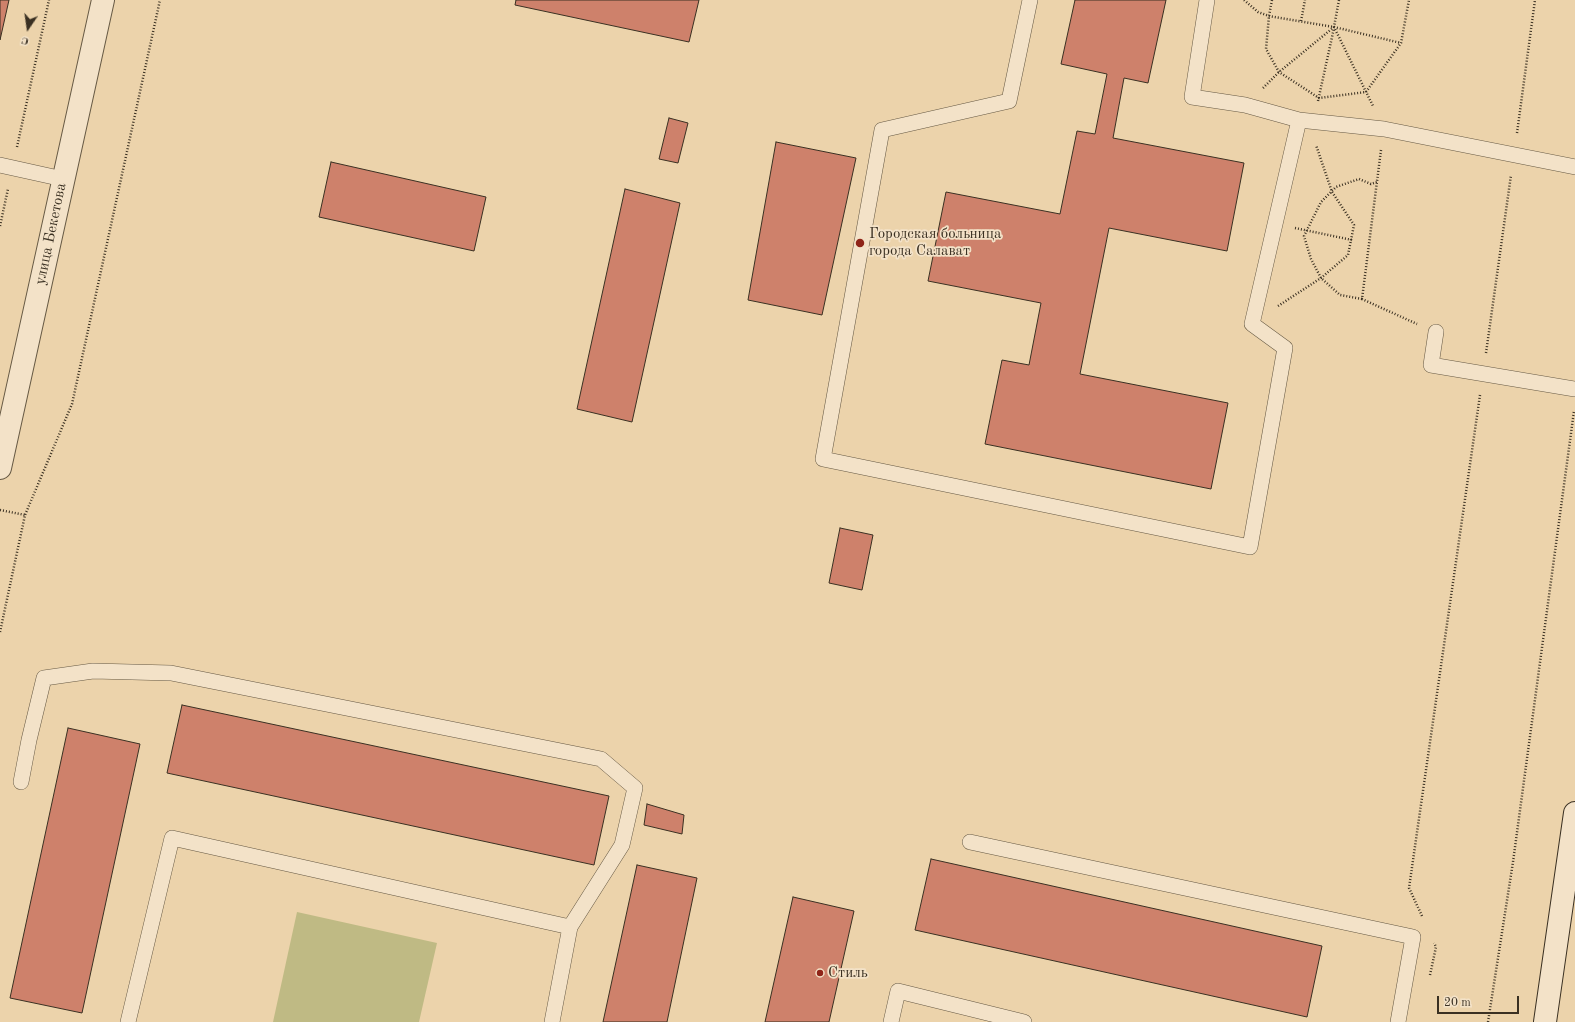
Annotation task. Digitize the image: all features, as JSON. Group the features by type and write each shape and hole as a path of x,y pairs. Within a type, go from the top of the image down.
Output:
{"street":[{"name":"улица Бекетова","path":"0,468 102,0"},
{"path":"1545,1022 1575,813"}],"lane":[{"path":"1030,0 1009,101 882,130 823,459 1250,547 1285,348 1252,324 1276,224 1304,121"},
{"path":"1207,0 1192,97 1245,105 1304,121 1384,129 1575,167"},
{"path":"6,166 63,179"},
{"path":"1436,332 1431,366 1575,389"},
{"path":"21,782 29,740 44,678 93,672 171,673 601,759 635,788 622,845 570,927 552,1022"},
{"path":"128,1022 172,838 570,927"},
{"path":"970,842 1413,937 1398,1022"},
{"path":"891,1022 898,992 1024,1022"}],"path":[{"path":"0,226 6,166 49,0"},
{"path":"0,632 25,515 72,404 160,0"},
{"path":"1244,0 1258,12 1269,16 1334,27 1401,43"},
{"path":"1272,0 1266,49 1279,72 1319,98 1366,92 1401,43 1409,0"},
{"path":"1301,21 1305,0"},
{"path":"1319,98 1339,0"},
{"path":"1424,921 1409,888 1535,0"},
{"path":"1245,105 1279,72 1334,27"},
{"path":"1334,27 1366,92"},
{"path":"1252,324 1321,278 1348,255 1352,240 1354,225 1332,192 1304,121"},
{"path":"1362,299 1384,129"},
{"path":"1377,182 1371,184 1359,179 1336,187 1321,202 1304,236 1311,259 1321,278 1340,295 1362,299 1436,332"},
{"path":"1276,224 1352,240"},
{"path":"1488,1022 1513,862 1574,409"},
{"path":"0,510 25,515"},
{"path":"1430,977 1436,947 1433,940"}],"shaded area":[{"path":"297,912 437,943 419,1022 273,1022"}],"building":[{"path":"0,0 9,0 0,40"},
{"path":"516,0 699,0 689,42 515,5"},
{"path":"1075,0 1166,0 1148,83 1124,78 1113,138 1244,163 1227,251 1109,228 1080,374 1228,403 1211,489 985,444 1002,360 1029,365 1041,303 928,281 946,192 1060,214 1077,131 1095,134 1107,74 1061,64"},
{"path":"669,118 688,123 678,163 659,159"},
{"path":"776,142 856,158 822,315 748,300"},
{"path":"331,162 486,197 474,251 319,217"},
{"path":"625,189 680,203 632,422 577,409"},
{"path":"840,528 873,535 862,590 829,583"},
{"path":"182,705 609,796 594,865 167,773"},
{"path":"68,728 140,744 82,1013 10,998"},
{"path":"647,804 684,815 682,834 644,825"},
{"path":"931,859 1322,946 1307,1017 915,930"},
{"path":"637,865 697,878 667,1022 603,1022"},
{"path":"793,897 854,911 829,1022 765,1022"}],"place":[{"name":"Городская больница города Салават","path":"860,243"},
{"name":"Стиль","path":"820,973"}]}
